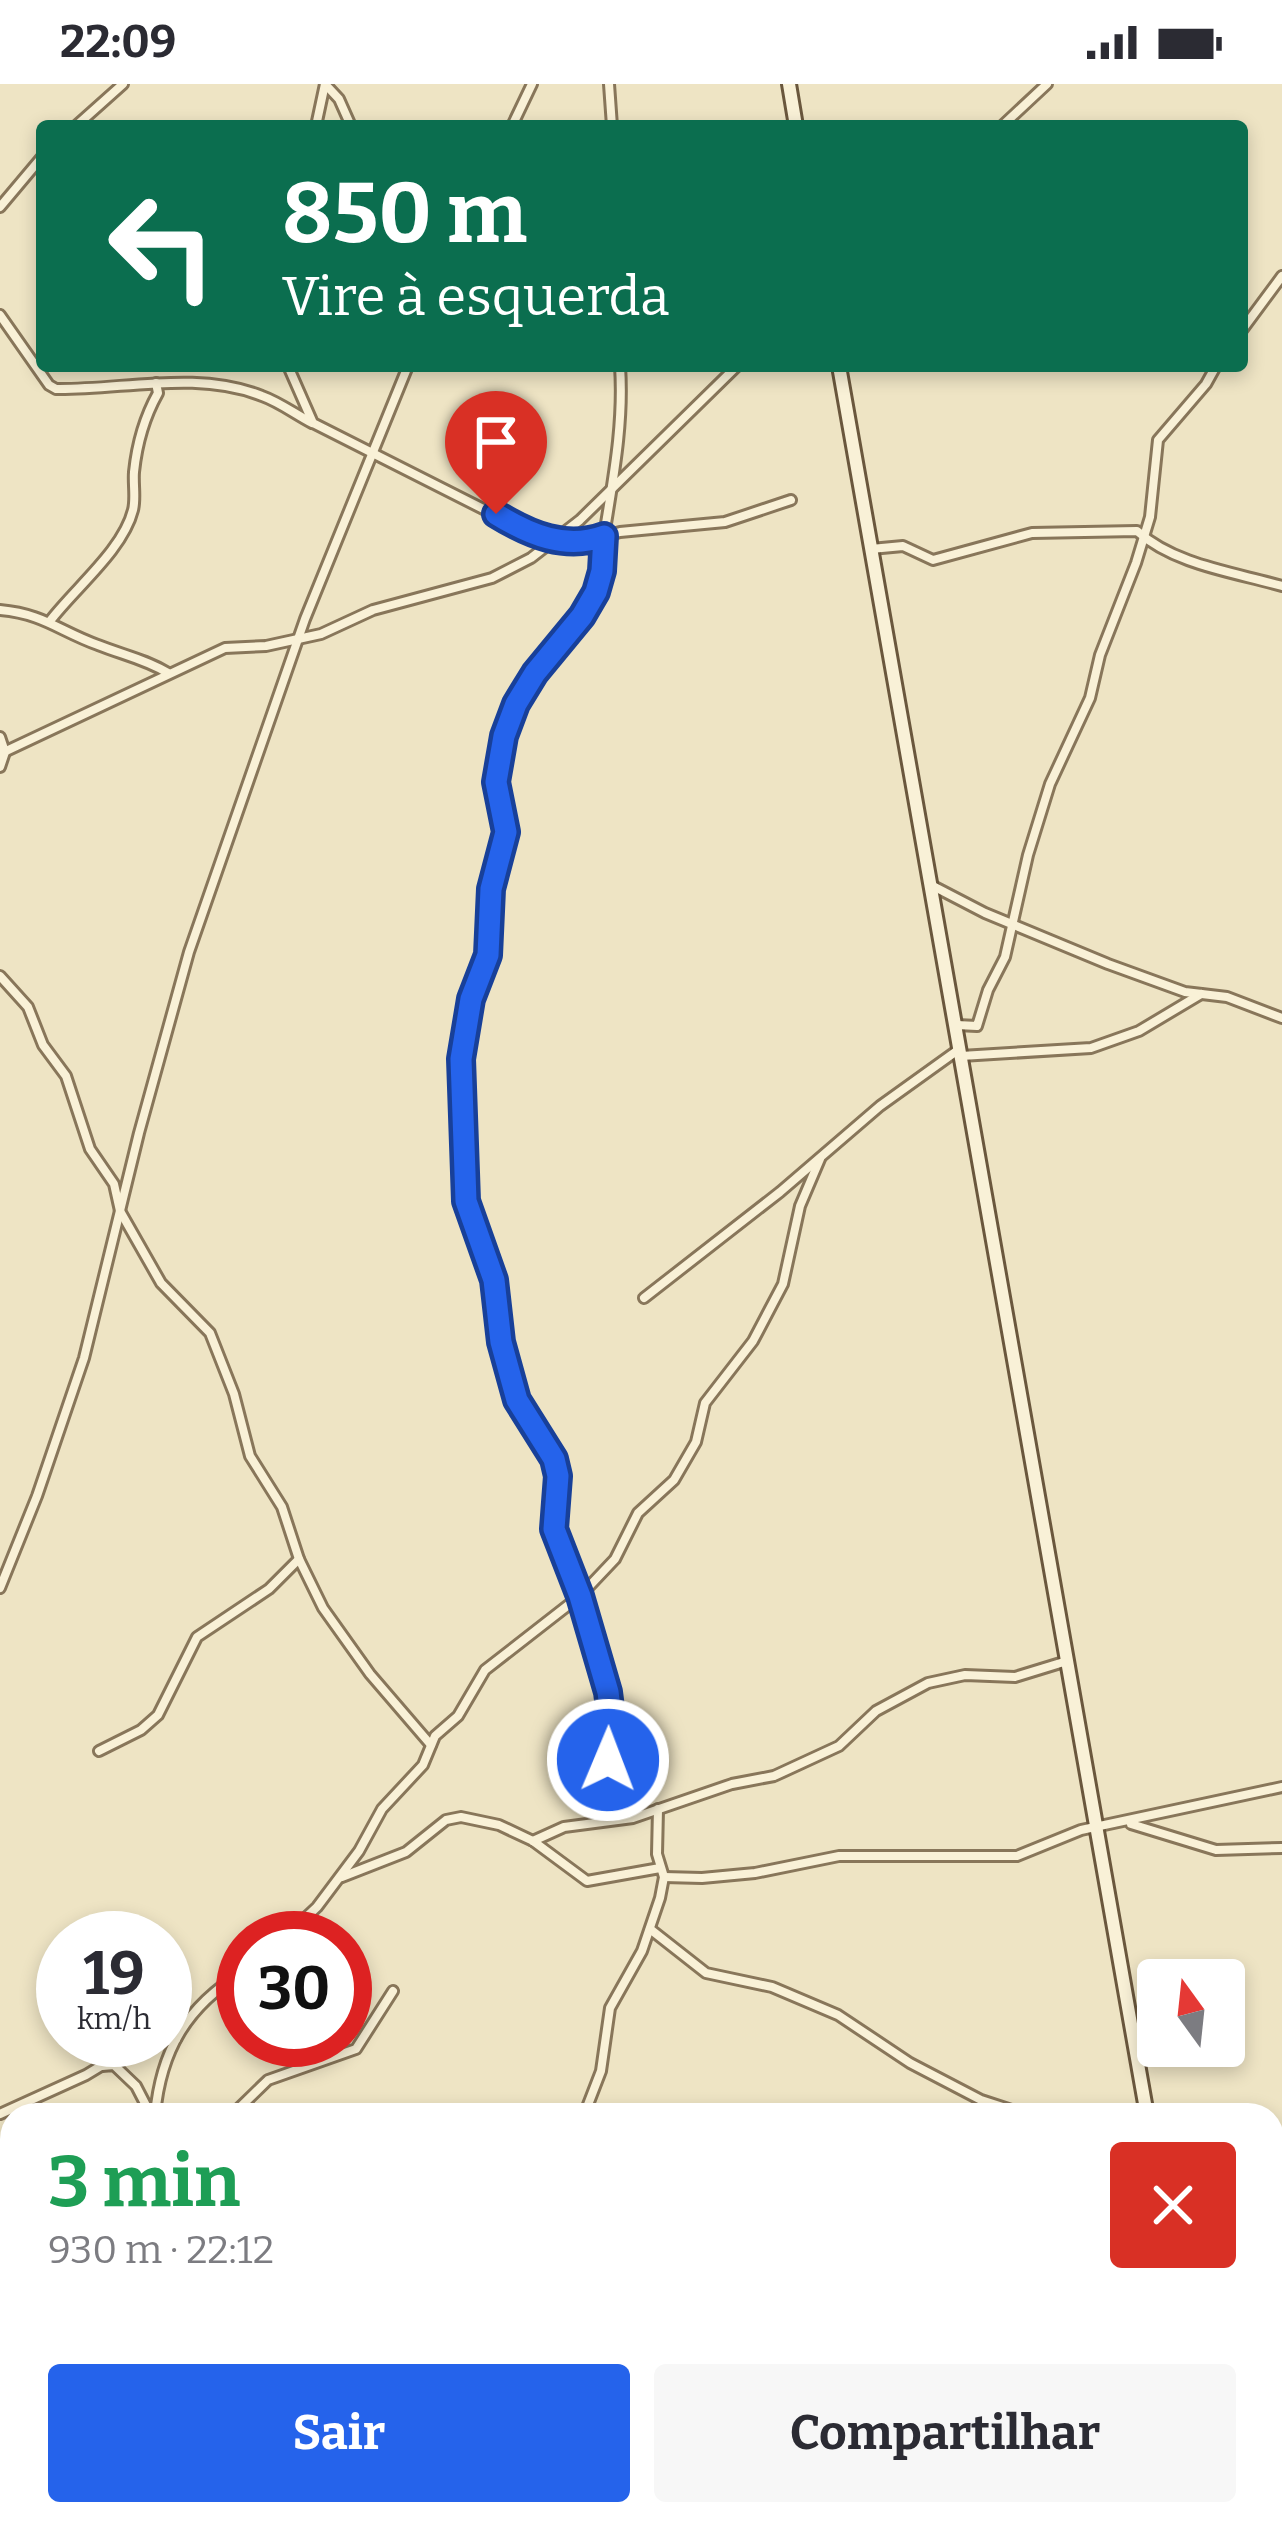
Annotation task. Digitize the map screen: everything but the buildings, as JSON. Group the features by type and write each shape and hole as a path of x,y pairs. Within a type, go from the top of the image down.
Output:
{"street":[{"path":"83,120 123,84"},
{"path":"317,120 325,84 340,99 349,120"},
{"path":"515,120 532,84"},
{"path":"609,84 612,120"},
{"path":"789,84 795,120"},
{"path":"1008,120 1047,84"},
{"path":"0,207 36,164"},
{"path":"1248,322 1282,276"},
{"path":"0,315 36,366"},
{"path":"40,372 56,389 156,383 206,385 263,396 556,542 577,544 604,536 725,522 791,500"},
{"path":"291,372 313,423"},
{"path":"0,1588 68,1407 174,1000 297,640 406,372"},
{"path":"611,1820 607,1805 611,1716 580,1596 554,1529 558,1476 554,1459 517,1400 501,1342 494,1280 466,1201 461,1048 471,999 488,955 491,889 506,832 497,762 516,704 596,592 623,406 620,372"},
{"path":"3,753 224,648 297,640 373,610 492,578 556,542 730,372"},
{"path":"840,372 1148,2103"},
{"path":"955,1025 977,1026 1005,957 1050,784 1090,698 1100,655 1144,537 1158,440 1213,372"},
{"path":"50,621 125,528 134,506 144,417 158,393 156,383"},
{"path":"871,549 903,546 933,560 1032,533 1137,531 1156,548 1228,575 1243,574 1282,586"},
{"path":"0,610 50,621 97,645 141,657 170,674"},
{"path":"0,767 0,736 31,739"},
{"path":"930,885 1108,964 1202,994 1227,997 1282,1018"},
{"path":"0,976 28,1006 43,1045 66,1076 90,1149 114,1184 120,1210 161,1283 182,1309 203,1324 220,1353 250,1456 282,1507 299,1559 323,1608 370,1674 431,1745"},
{"path":"644,1298 880,1106 960,1052 1091,1048 1138,1031 1202,994"},
{"path":"313,1911 359,1851 382,1809 423,1765 435,1736 458,1716 496,1659 580,1596 615,1559 638,1513 674,1480 696,1442 705,1403 758,1333 782,1284 800,1206 820,1159"},
{"path":"99,1751 141,1730 158,1715 197,1637 269,1589 299,1559"},
{"path":"533,1841 564,1826 633,1818 732,1784 774,1776 824,1754 852,1736 876,1711 928,1683 965,1675 1015,1677 1067,1661"},
{"path":"336,1882 406,1852 453,1817 499,1826 533,1841 587,1881 662,1873 737,1875 839,1856 1017,1856 1081,1830 1282,1787"},
{"path":"1081,1830 1093,1808"},
{"path":"589,2103 601,2071 610,2008 650,1929 662,1873 658,1809"},
{"path":"1126,1824 1216,1850 1282,1848"},
{"path":"650,1929 706,1973 772,1988 838,2015 910,2063 990,2103"},
{"path":"192,2015 216,1990"},
{"path":"244,2103 268,2080 356,2049 393,1991"},
{"path":"23,2103 95,2068 114,2065 145,2103"},
{"path":"155,2103 163,2067"}],"route":[{"path":"496,514 556,542 577,544 604,536 596,592 535,673 504,736 496,782 506,832 488,909 488,955 471,999 461,1059 466,1201 494,1280 501,1342 517,1400 554,1459 558,1476 554,1529 580,1596 608,1692 608,1760"}]}
